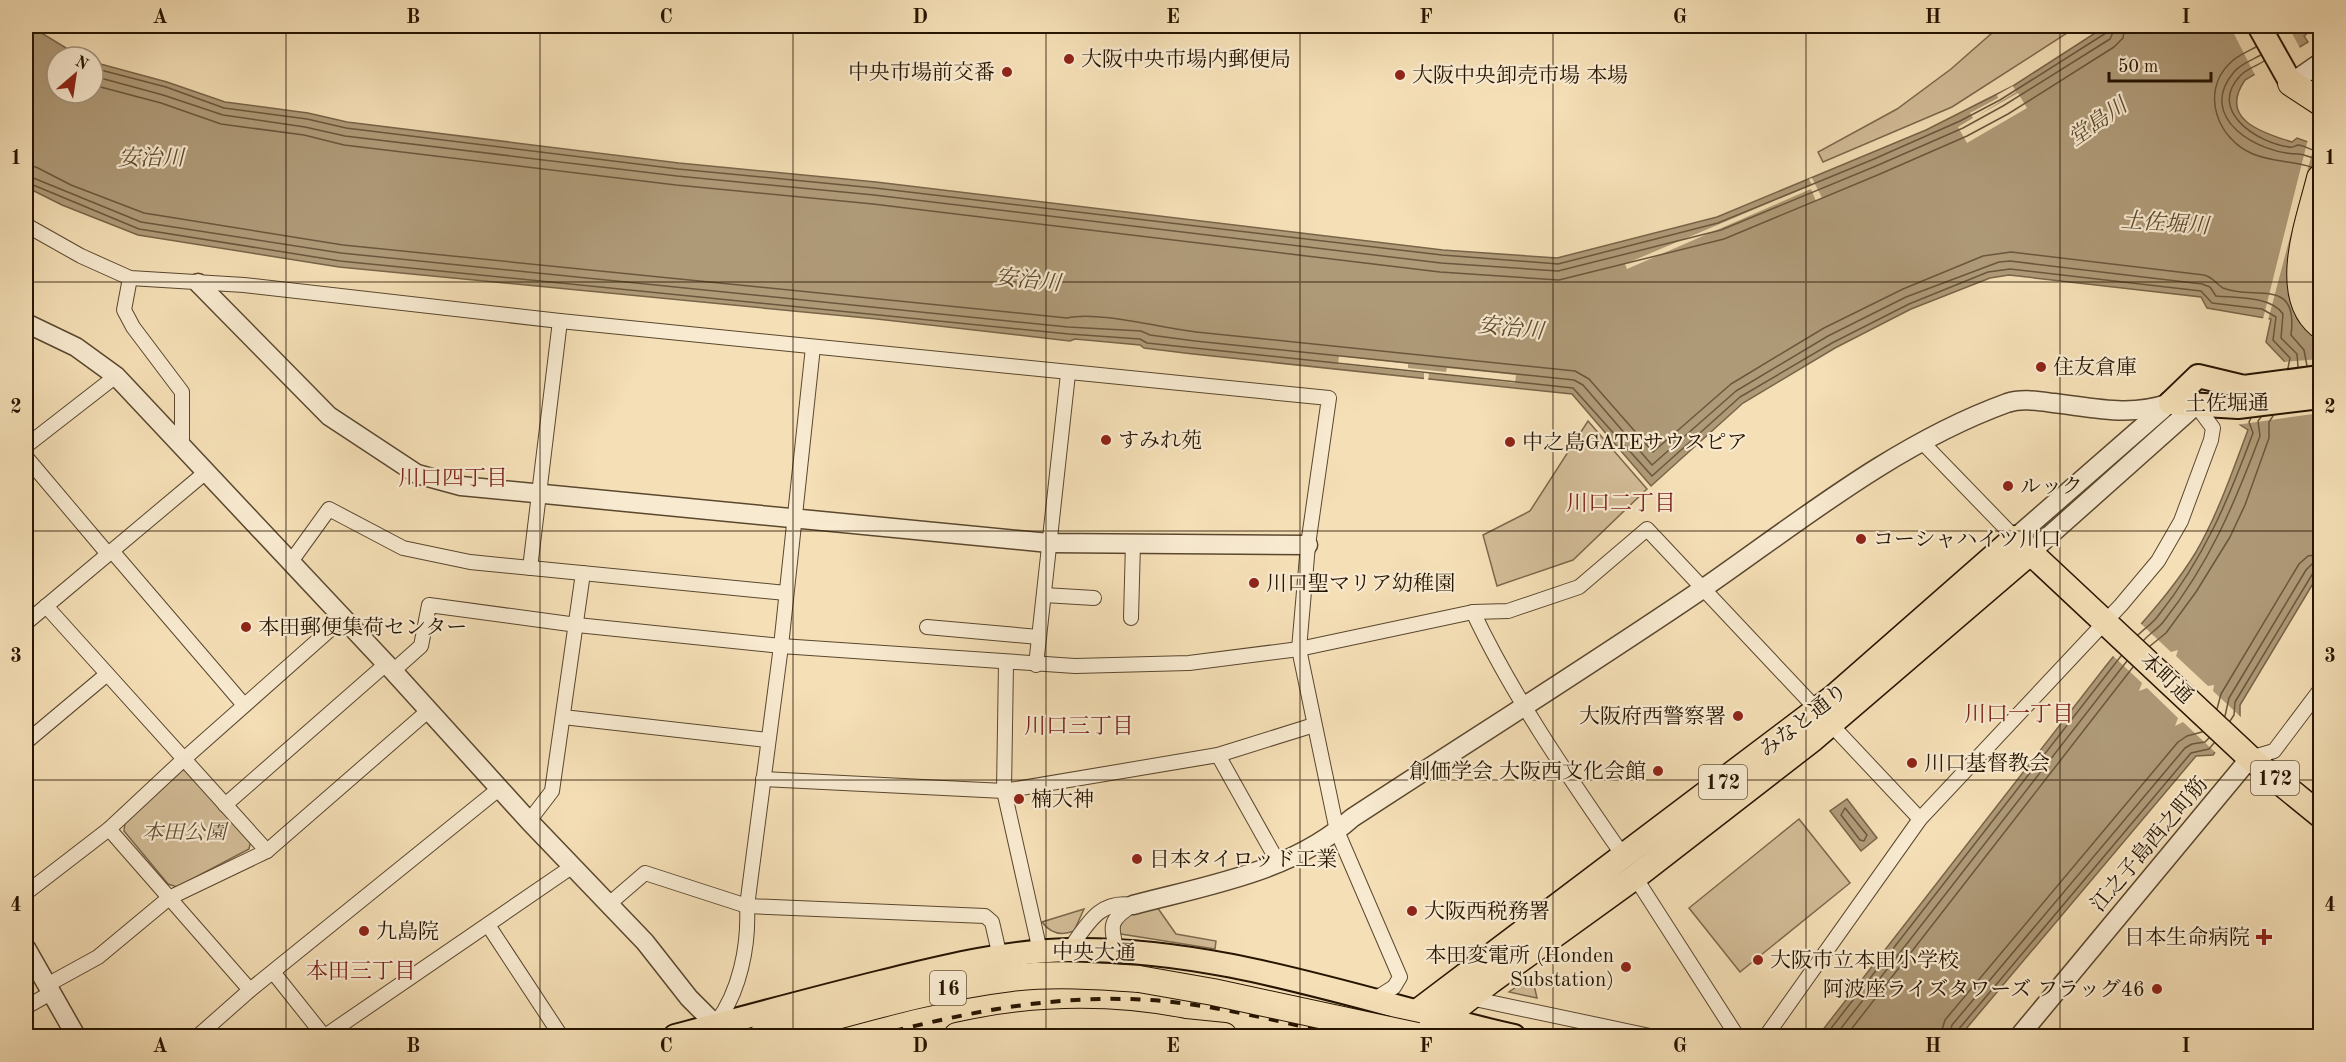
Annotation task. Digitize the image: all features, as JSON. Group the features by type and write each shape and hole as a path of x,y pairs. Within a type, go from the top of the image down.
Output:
{"highway":[{"path":"2287,76 2320,102"},
{"path":"2320,178 2300,271 2303,297 2320,325"},
{"name":"本町通","path":"2023,545 2250,758 2320,815"},
{"name":"みなと通り","path":"1385,1036 1444,1020 1629,867 1824,716 2023,545"},
{"name":"みなと通り","path":"1419,1028 1470,971 1629,867"},
{"name":"16","path":"762,1036 921,994 982,982 1045,976 1140,979 1419,1028"},
{"path":"819,1036 1008,989 1066,981 1140,979"},
{"path":"957,1036 1016,1026 1076,1020 1117,1021 1224,1036"},
{"path":"1035,1036 1115,1030 1179,1031"}],"main road":[{"path":"2259,26 2287,76"},
{"name":"土佐堀通","path":"2207,379 2244,387 2320,377"},
{"name":"みなと通り","path":"2170,403 2207,379"},
{"name":"みなと通り","path":"2196,405 2207,379"},
{"name":"土佐堀通","path":"2170,403 2248,406 2320,397"},
{"name":"中央大通","path":"675,1036 721,1030 946,966 1040,951 1070,950 1188,957 1375,999 1419,1028"},
{"path":"1444,1020 1514,1036"}],"street":[{"path":"2287,76 2320,63"},
{"path":"26,225 81,256 130,278 244,285 560,321 1068,374 1329,398 1308,545 1299,649 1337,831 1400,977 1394,987 1375,999"},
{"path":"130,278 124,310 133,327 182,392 182,446"},
{"path":"198,283 329,416 417,474 461,486 1049,543 1308,545"},
{"path":"530,568 560,321"},
{"path":"26,324 76,347 116,376 390,668 529,821 609,904 721,1030"},
{"path":"721,1030 748,931 747,906 781,646 813,347"},
{"path":"1036,665 1068,374"},
{"path":"26,446 116,376"},
{"path":"1117,951 1111,929 1114,918 1133,905 1279,864 1337,831 1352,818 1701,589 1781,532 1922,442 2009,402 2026,400 2125,412 2146,411 2170,403"},
{"name":"みなと通り","path":"2023,545 2170,403"},
{"path":"1766,1036 1920,819 2114,628 2181,521 2213,428 2196,405"},
{"name":"みなと通り","path":"2023,545 2196,405"},
{"path":"1922,442 2023,545"},
{"path":"26,457 244,705"},
{"path":"26,623 206,472"},
{"path":"290,563 329,509 403,548 470,562 786,593"},
{"path":"225,805 390,668 421,646 429,605 577,625 781,646 1036,665 1189,663 1299,649 1473,612 1508,611 1579,587 1647,529 1701,589 1920,819"},
{"path":"1131,618 1132,543"},
{"path":"529,821 552,792 583,573"},
{"path":"1044,595 1094,598"},
{"path":"46,606 267,851"},
{"path":"1473,612 1482,632 1525,705 1737,1036"},
{"path":"26,893 109,829 342,619"},
{"path":"927,627 1039,637"},
{"path":"1006,663 1004,791 1040,951"},
{"path":"26,742 106,675"},
{"name":"江之子島西之町筋","path":"2019,1035 2250,758 2274,751 2320,690"},
{"path":"26,1007 98,957 169,897 267,851 428,711"},
{"path":"563,717 767,740"},
{"path":"763,779 1004,791 1218,755 1314,725"},
{"path":"1218,755 1279,864"},
{"path":"198,1036 250,990 500,788"},
{"path":"109,829 250,990"},
{"path":"273,972 324,1036 573,866"},
{"path":"609,904 645,873 747,906 985,916 992,922 1000,957"},
{"path":"1070,950 1096,912 1106,906 1121,903 1133,905"},
{"path":"488,925 561,1036"},
{"path":"26,948 76,1036"},
{"path":"1470,998 1650,1036"}],"green space":[{"path":"2000,26 2078,26 1952,107 1823,162 1818,152 1897,109 1951,69"},
{"path":"1588,421 1647,489 1573,560 1497,586 1483,535 1530,511"},
{"name":"本田公園","path":"179,770 188,770 251,840 249,849 177,887 168,884 124,831 125,823"},
{"path":"1799,819 1850,883 1740,972 1689,908"},
{"path":"1157,907 1176,934 1216,941 1215,949 1121,934 1118,927 1125,915"},
{"path":"1084,909 1074,931 1060,933 1052,931 1042,922"},
{"path":"1532,976 1537,998 1509,992"}],"water":[{"path":"26,26 30,26 61,45 45,45 45,105 105,105 105,65 167,82 225,102 308,113 347,122 679,163 876,182 1443,250 1557,258 1717,217 1926,130 2013,86 2106,26 2317,26 2304,36 2308,42 2245,80 2238,93 2237,105 2240,114 2257,129 2292,142 2297,138 2316,145 2320,144 2320,572 2240,705 2240,717 2213,755 2196,756 1960,1036 1818,1036 2105,667 2186,568 2218,508 2248,430 2239,424 2285,362 2266,342 2271,319 2207,308 2201,297 2009,275 1990,278 1911,309 1835,348 1743,403 1651,486 1572,394 1193,354 1144,348 1140,345 1075,339 1070,341 877,319 339,267 138,235 62,205 26,187"},
{"path":"1847,799 1877,838 1861,851 1830,811"}],"pier":[{"path":"2230,26 2288,26 2301,50 2256,77"},
{"path":"2013,86 2016,92 1977,116 2018,93 2027,108 1967,143 1958,127 1973,118 1970,113 1998,98 1997,95"},
{"path":"2308,139 2315,142 2268,321 2263,319"},
{"path":"1812,178 1822,198 1816,201 1811,189 1627,269 1625,264 1812,185 1809,179"},
{"path":"1339,356 1408,364 1408,368 1446,372 1447,368 1516,375 1515,383 1429,373 1428,381 1424,380 1424,373 1338,364"},
{"path":"2320,359 2320,413 2236,425 2282,362"},
{"path":"2138,621 2171,652 2178,650 2176,656 2208,686 2214,685 2213,691 2243,719 2217,754 2183,722 2175,726 2178,718 2147,688 2139,691 2142,683 2111,654"}],"railway":[{"path":"874,1036 998,1009 1093,999 1153,1000 1208,1007 1344,1036"}],"place":[{"name":"大阪中央市場内郵便局","path":"1069,59"},
{"name":"中央市場前交番","path":"1007,72"},
{"name":"大阪中央卸売市場 本場","path":"1400,75"},
{"name":"住友倉庫","path":"2041,367"},
{"name":"すみれ苑","path":"1106,440"},
{"name":"中之島GATEサウスピア","path":"1510,442"},
{"name":"ルック","path":"2008,486"},
{"name":"コーシャハイツ川口","path":"1861,539"},
{"name":"川口聖マリア幼稚園","path":"1254,583"},
{"name":"本田郵便集荷センター","path":"246,627"},
{"name":"大阪府西警察署","path":"1738,716"},
{"name":"川口基督教会","path":"1912,763"},
{"name":"創価学会 大阪西文化会館","path":"1658,771"},
{"name":"楠大神","path":"1019,799"},
{"name":"日本タイロッド工業","path":"1137,859"},
{"name":"大阪西税務署","path":"1412,911"},
{"name":"九島院","path":"364,931"},
{"name":"日本生命病院","path":"2264,937"},
{"name":"大阪市立本田小学校","path":"1758,960"},
{"name":"本田変電所 (Honden Substation)","path":"1626,967"},
{"name":"阿波座ライズタワーズ フラッグ46","path":"2157,989"}],"district":[{"name":"川口四丁目","path":"453,477"},
{"name":"川口二丁目","path":"1621,502"},
{"name":"川口一丁目","path":"2019,713"},
{"name":"川口三丁目","path":"1079,725"},
{"name":"本田三丁目","path":"361,970"}],"water label":[{"name":"堂島川","path":"2097,121"},
{"name":"安治川","path":"151,157"},
{"name":"土佐堀川","path":"2165,222"},
{"name":"安治川","path":"1028,279"},
{"name":"安治川","path":"1511,327"}]}
